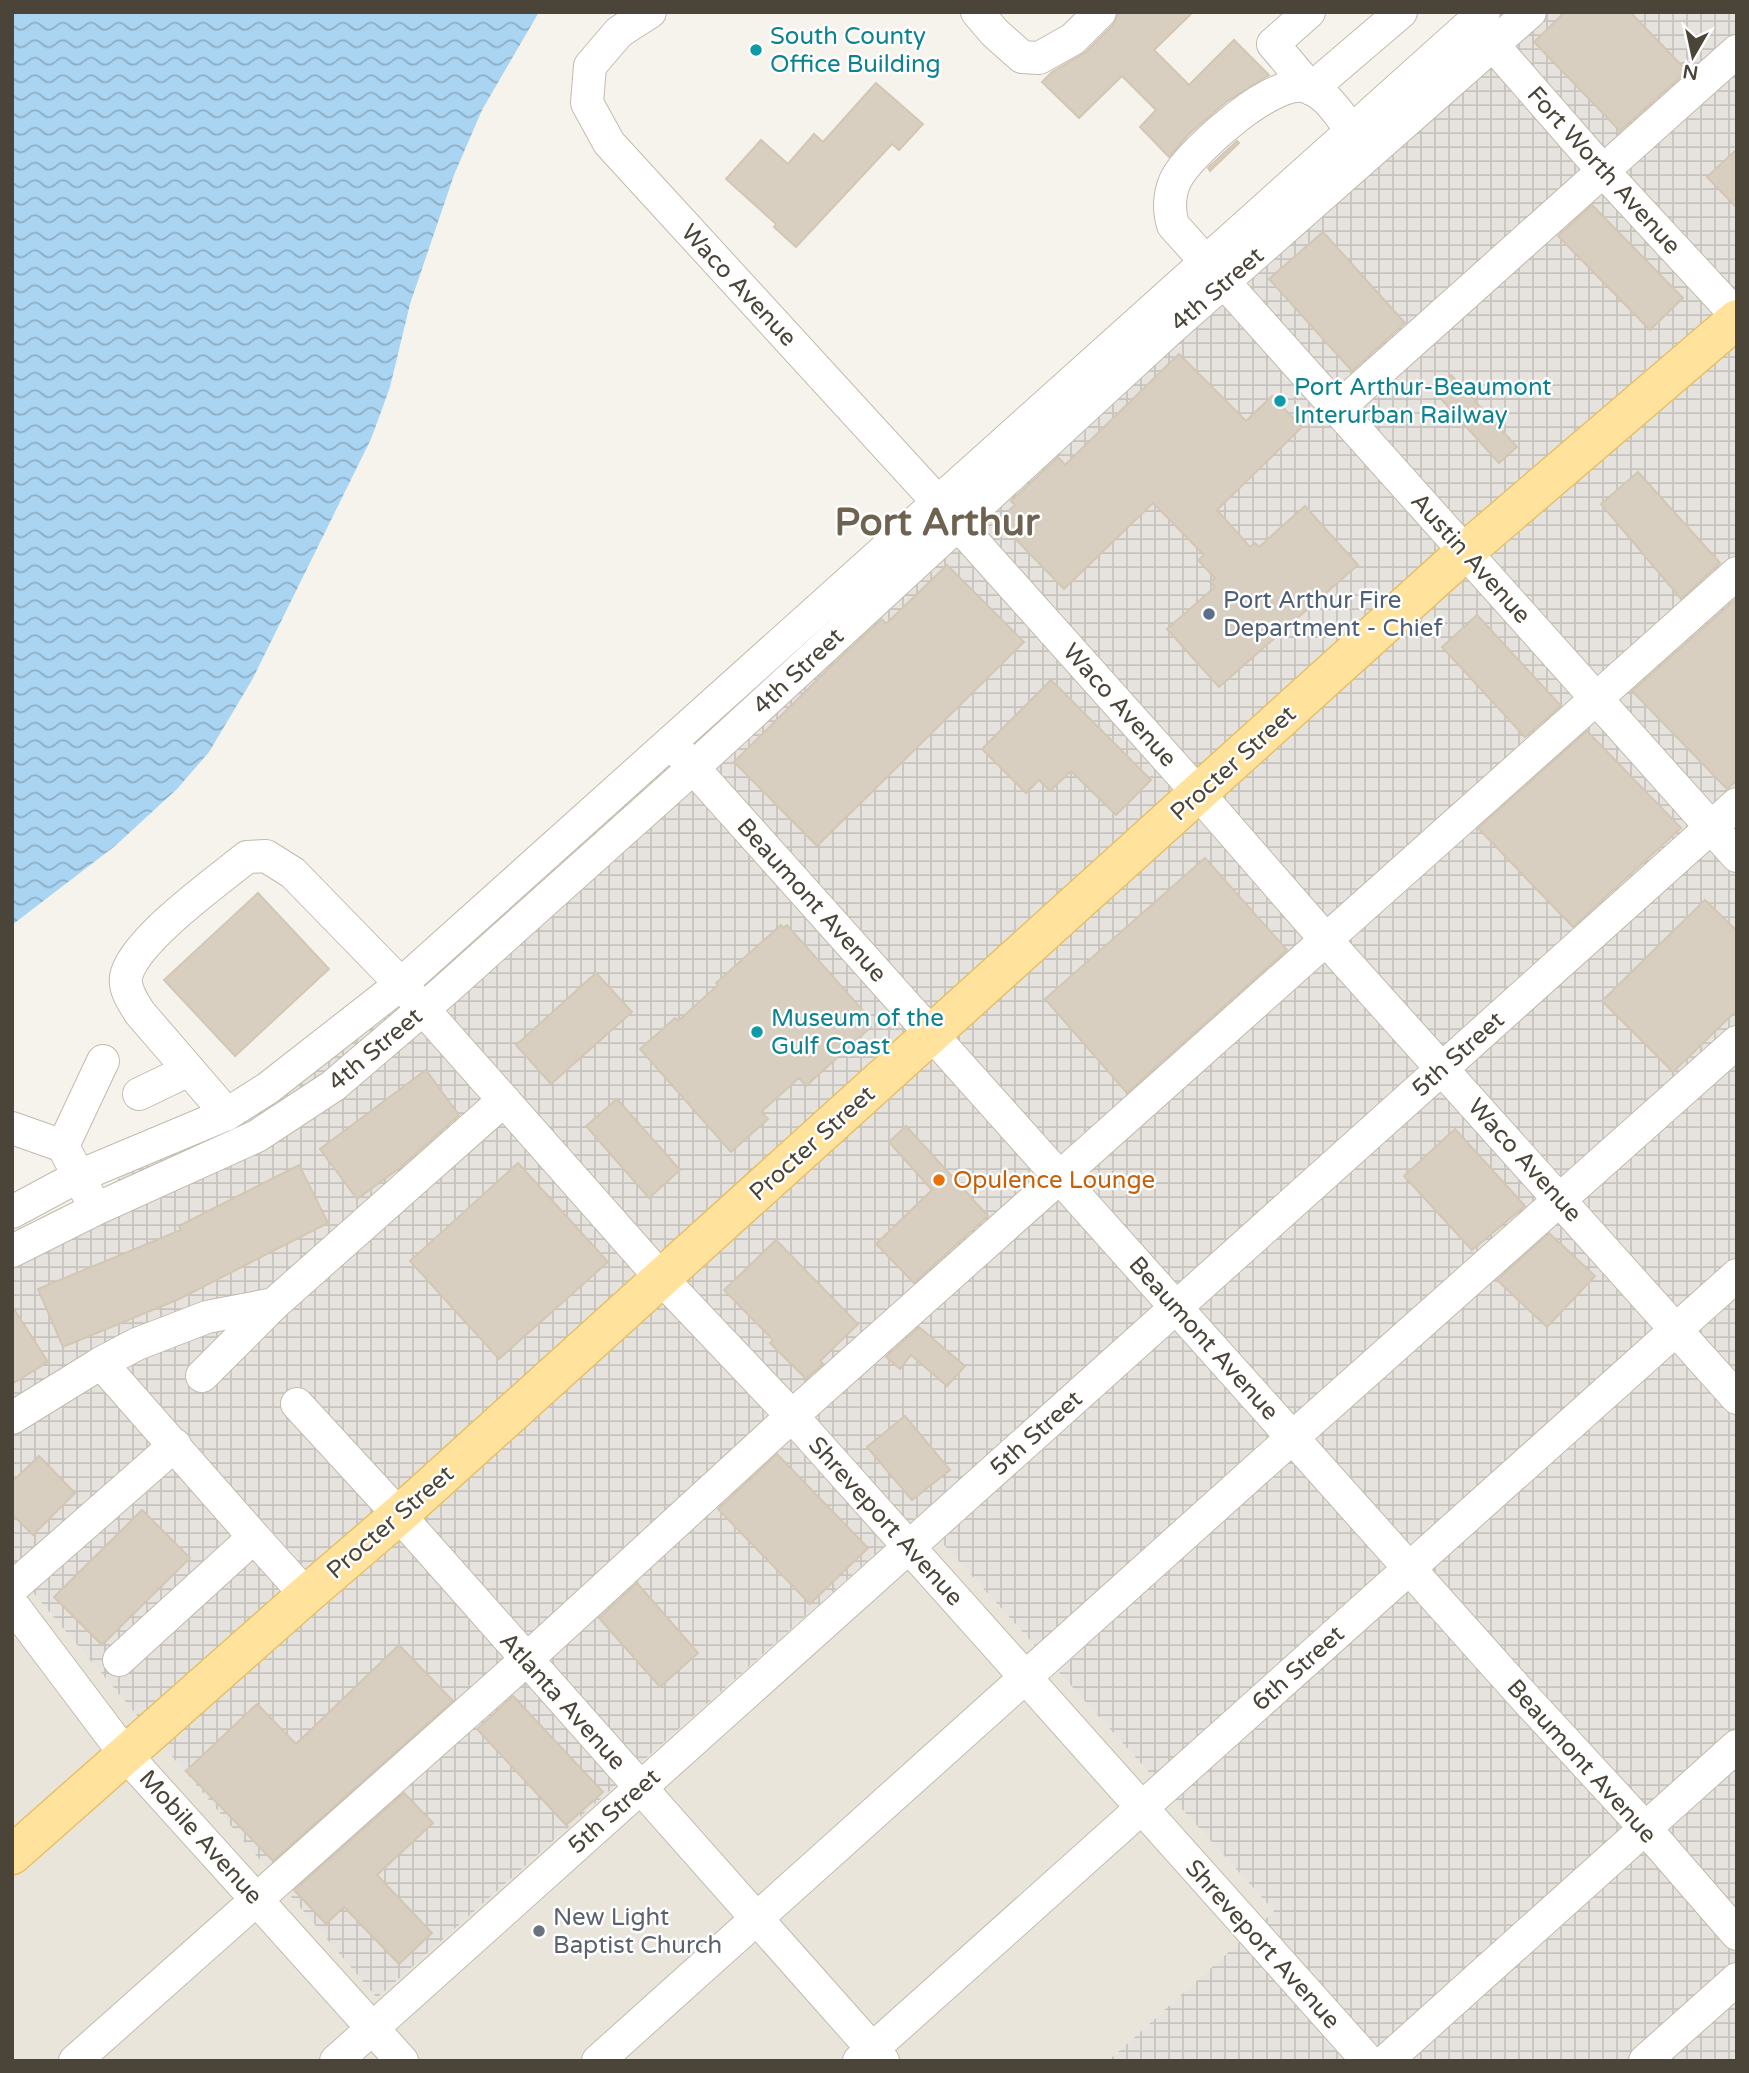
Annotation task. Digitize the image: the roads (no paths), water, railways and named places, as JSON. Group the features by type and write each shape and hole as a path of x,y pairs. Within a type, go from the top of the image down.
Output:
{"main road":[{"name":"Procter Street","path":"12,1855 399,1516 1466,551 1737,317"}],"street":[{"name":"Waco Avenue","path":"650,12 619,32 590,66 587,103 609,143 947,513 1737,1398"},
{"path":"977,12 995,33 1022,57 1040,58 1073,39 1100,12"},
{"path":"1309,12 1273,44 1311,89 1325,96 1352,131"},
{"path":"1311,89 1401,12"},
{"name":"4th Street","path":"1216,271 1352,131 1478,23 1530,12"},
{"name":"4th Street","path":"12,1212 79,1176 228,1114 268,1088 401,984 670,743 947,513 1216,271 1434,95 1478,23"},
{"name":"Fort Worth Avenue","path":"1478,23 1603,171 1737,317"},
{"path":"1337,409 1737,51"},
{"name":"Austin Avenue","path":"1311,89 1306,86 1290,86 1268,94 1225,127 1178,175 1169,211 1173,225 1737,856"},
{"name":"4th Street","path":"12,1251 96,1209 257,1136 333,1086 424,1009 693,768 947,513"},
{"path":"75,2061 526,1660 792,1416 1737,573"},
{"name":"Beaumont Avenue","path":"670,743 933,1033 1737,1934"},
{"name":"5th Street","path":"336,2061 1737,804"},
{"name":"Shreveport Avenue","path":"228,1114 140,1013 128,995 126,974 150,938 247,856 266,856 293,873 424,1009 662,1279 792,1416 1368,2061"},
{"path":"598,2061 1737,1042"},
{"path":"63,1146 103,1061"},
{"path":"139,1094 189,1070"},
{"path":"202,1376 274,1304 503,1100"},
{"path":"12,1128 63,1146 96,1209"},
{"name":"6th Street","path":"872,2057 1141,1809 1737,1275"},
{"path":"12,1418 137,1344 207,1317 274,1304"},
{"path":"101,1363 306,1595"},
{"name":"Atlanta Avenue","path":"297,1404 641,1787 757,1919 872,2057"},
{"path":"12,1588 175,1445"},
{"path":"119,1660 254,1537"},
{"name":"Mobile Avenue","path":"12,1604 125,1754 402,2061"},
{"path":"1386,2061 1737,1746"},
{"path":"1645,2061 1737,1979"}],"water":[{"path":"12,12 539,12 482,110 454,175 410,304 390,387 371,439 252,680 209,752 177,789 115,846 12,925"}],"place":[{"name":"South County Office Building","path":"756,50"},
{"name":"Port Arthur-Beaumont Interurban Railway","path":"1280,401"},
{"name":"Port Arthur Fire Department - Chief","path":"1209,614"},
{"name":"Museum of the Gulf Coast","path":"757,1032"},
{"name":"Opulence Lounge","path":"939,1180"},
{"name":"New Light Baptist Church","path":"539,1931"}],"district":[{"name":"Port Arthur","path":"937,522"}]}
